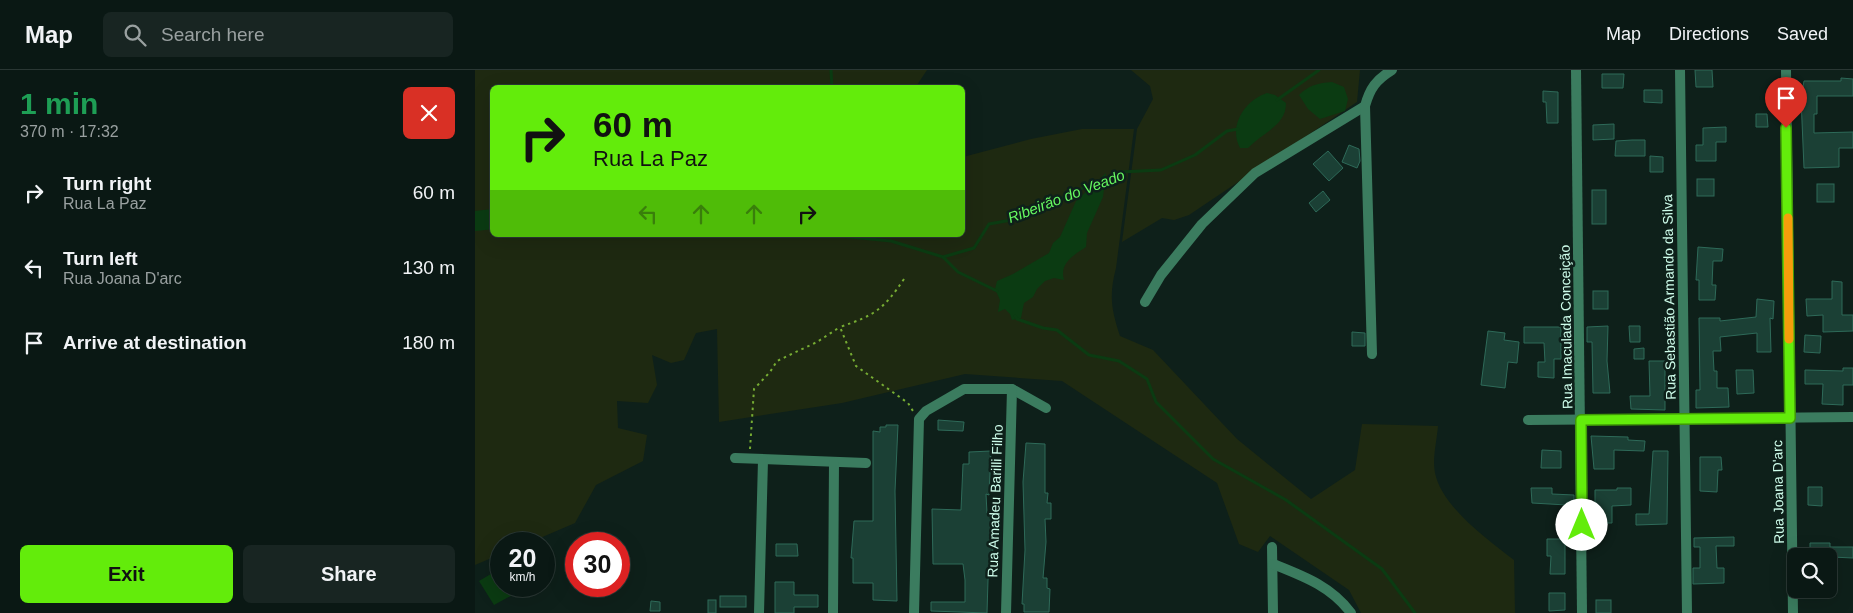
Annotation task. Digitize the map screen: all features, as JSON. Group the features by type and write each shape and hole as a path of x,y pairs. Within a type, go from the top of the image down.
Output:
{"street":[{"path":"1372,354 1365,106 1369,90 1377,80 1392,70"},
{"name":"Rua Imaculada Conceição","path":"1576,70 1582,613"},
{"name":"Rua Sebastião Armando da Silva","path":"1680,70 1687,613"},
{"name":"Rua Joana D'arc","path":"1785,70 1793,613"},
{"path":"1145,302 1161,275 1202,224 1255,173 1365,106"},
{"path":"913,613 919,418 926,411 964,389 1012,389 1046,408"},
{"name":"Rua Amadeu Barilli Filho","path":"1006,613 1012,389"},
{"path":"1528,420 1684,420 1853,416"},
{"path":"735,458 865,463"},
{"path":"759,613 763,460"},
{"path":"833,613 834,462"},
{"path":"1272,547 1273,613"},
{"path":"1273,564 1314,580 1340,598 1351,613"}],"path":[{"path":"750,459 754,389 770,372 777,361 817,342 840,327 871,316 889,301 903,280"},
{"path":"840,327 856,366 907,403 919,418"}],"shaded area":[{"path":"475,70 927,70 917,85 490,85 490,237 965,237 965,156 1031,139 1082,129 1134,129 1112,286 1113,310 1120,336 1153,350 1237,439 1311,499 1355,470 1362,424 1438,426 1434,462 1439,486 1467,522 1514,560 1515,613 1361,613 1349,590 1270,536 1258,552 1239,544 1217,483 1062,381 965,374 842,403 719,422 717,329 696,333 684,360 671,363 652,355 657,385 648,403 617,401 618,428 647,435 643,461 596,485 575,523 554,532 490,532 490,559 475,565"},
{"path":"1131,70 1360,70 1357,102 1189,215 1174,220 1162,218 1122,242 1137,129 1153,99 1150,86"},
{"path":"1332,82 1344,87 1348,99 1345,111 1320,119 1308,109 1299,95 1314,85"},
{"path":"1267,93 1275,95 1286,103 1285,111 1273,128 1248,148 1240,148 1237,140 1237,123 1252,101"},
{"path":"1106,173 1103,197 1087,233 1086,247 1072,256 1066,264 1063,274 1064,280 1054,278 1045,281 1037,289 1033,297 1024,303 1021,318 1012,320 1010,314 1005,309 998,312 1000,300 995,289 997,281 1049,253 1053,243 1060,237 1076,201"},
{"path":"490,574 490,597 509,597 494,605 479,581"}],"building":[{"path":"1695,70 1712,70 1713,87 1696,87"},
{"path":"1602,74 1624,74 1623,88 1602,88"},
{"path":"1841,78 1853,79 1853,96 1817,96 1817,114 1814,114 1814,133 1853,132 1853,148 1839,148 1839,167 1804,168 1801,98 1804,81 1841,81"},
{"path":"1644,90 1662,90 1662,103 1644,102"},
{"path":"1543,91 1558,92 1558,123 1547,123 1546,102 1543,102"},
{"path":"1756,114 1767,114 1768,127 1756,127"},
{"path":"1614,124 1614,139 1593,140 1593,125"},
{"path":"1726,127 1726,142 1716,142 1716,161 1696,161 1696,145 1703,145 1703,128"},
{"path":"1645,140 1645,156 1615,156 1616,141"},
{"path":"1349,145 1359,149 1360,161 1357,168 1342,162"},
{"path":"1328,151 1343,168 1329,181 1313,164"},
{"path":"1650,156 1663,157 1663,172 1650,172"},
{"path":"1697,179 1714,179 1714,196 1697,196"},
{"path":"1817,184 1834,184 1834,202 1817,202"},
{"path":"1592,190 1606,190 1606,224 1592,224"},
{"path":"1323,191 1330,200 1316,212 1309,203"},
{"path":"1698,247 1723,249 1722,261 1713,261 1712,285 1716,285 1715,300 1699,300 1699,280 1696,280"},
{"path":"1832,281 1842,282 1842,315 1853,315 1853,331 1823,332 1823,315 1807,316 1806,299 1832,299"},
{"path":"1593,291 1608,291 1608,309 1593,309"},
{"path":"1757,299 1774,301 1773,319 1770,318 1771,352 1757,352 1757,333 1720,337 1721,351 1713,351 1714,371 1717,371 1717,388 1728,388 1729,407 1696,408 1696,390 1700,390 1699,318 1720,318 1720,321 1756,317"},
{"path":"1608,326 1607,361 1610,393 1593,393 1592,342 1587,342 1587,327"},
{"path":"1629,326 1640,326 1640,342 1630,342"},
{"path":"1524,327 1561,327 1561,359 1554,359 1554,378 1538,377 1538,362 1545,362 1544,343 1524,343"},
{"path":"1488,331 1505,333 1504,340 1519,342 1517,363 1508,362 1505,388 1481,385"},
{"path":"1352,332 1365,333 1365,346 1352,346"},
{"path":"1805,335 1821,336 1820,353 1804,352"},
{"path":"1644,348 1644,359 1634,359 1634,349"},
{"path":"1649,361 1665,361 1665,410 1631,409 1630,396 1650,396"},
{"path":"1843,368 1853,368 1853,385 1843,385 1843,405 1822,404 1823,384 1805,384 1805,370 1843,371"},
{"path":"1736,370 1753,370 1754,393 1737,394"},
{"path":"938,420 964,422 963,431 938,430"},
{"path":"886,425 898,425 895,491 897,601 873,600 873,583 853,583 853,558 851,558 854,521 873,521 873,431 880,432 880,427 886,427"},
{"path":"1591,436 1628,437 1628,440 1645,441 1644,451 1614,450 1614,469 1594,469"},
{"path":"1026,443 1045,444 1045,493 1048,493 1047,503 1051,503 1051,519 1045,519 1046,542 1043,578 1047,578 1047,588 1050,589 1049,612 1024,612 1024,604 1022,604 1025,550 1023,482"},
{"path":"1542,450 1561,451 1561,468 1541,468"},
{"path":"991,451 989,495 986,494 987,513 990,513 993,549 988,580 987,613 931,611 931,602 965,602 963,564 933,564 932,509 961,510 963,464 969,464 969,452"},
{"path":"1653,451 1668,451 1667,524 1636,525 1636,514 1649,514"},
{"path":"1700,457 1721,457 1722,470 1718,470 1717,492 1700,491"},
{"path":"1808,487 1822,487 1822,506 1808,505"},
{"path":"1531,488 1552,488 1552,494 1574,495 1574,502 1567,502 1567,505 1532,503"},
{"path":"1617,488 1631,488 1631,505 1612,506 1612,523 1595,523 1595,490 1617,490"},
{"path":"1734,537 1734,546 1716,546 1717,568 1724,568 1724,583 1693,584 1693,568 1700,568 1700,547 1694,547 1694,538"},
{"path":"1547,539 1565,539 1565,574 1550,574 1551,556 1547,556"},
{"path":"1810,543 1830,543 1830,547 1853,547 1853,558 1837,557 1837,548 1810,548"},
{"path":"776,544 797,544 798,556 776,556"},
{"path":"775,582 794,582 794,595 818,595 818,607 794,607 794,613 775,613"},
{"path":"1549,593 1565,593 1565,610 1549,611"},
{"path":"720,596 746,596 746,607 720,607"},
{"path":"708,600 716,600 716,613 708,613"},
{"path":"1596,600 1611,600 1611,613 1596,613"},
{"path":"651,601 660,602 660,611 650,611"}],"waterway":[{"path":"831,70 832,85"},
{"name":"Ribeirão do Veado","path":"1277,100 1319,70"},
{"name":"Ribeirão do Veado","path":"1102,180 1121,172 1161,170 1195,155 1227,131 1238,129"},
{"name":"Ribeirão do Veado","path":"850,237 891,241 943,257 974,248 989,224 1017,219 1096,182"},
{"name":"Ribeirão do Veado","path":"475,221 490,219"},
{"path":"943,257 958,272 997,291"},
{"path":"1015,316 1017,319 1043,328 1057,330 1089,355 1119,361 1147,379 1156,402 1213,459 1286,500 1382,569 1415,613"}],"slow traffic":[{"path":"1788,218 1789,339"}],"route":[{"path":"1582,525 1581,420 1790,418 1786,128"}]}
